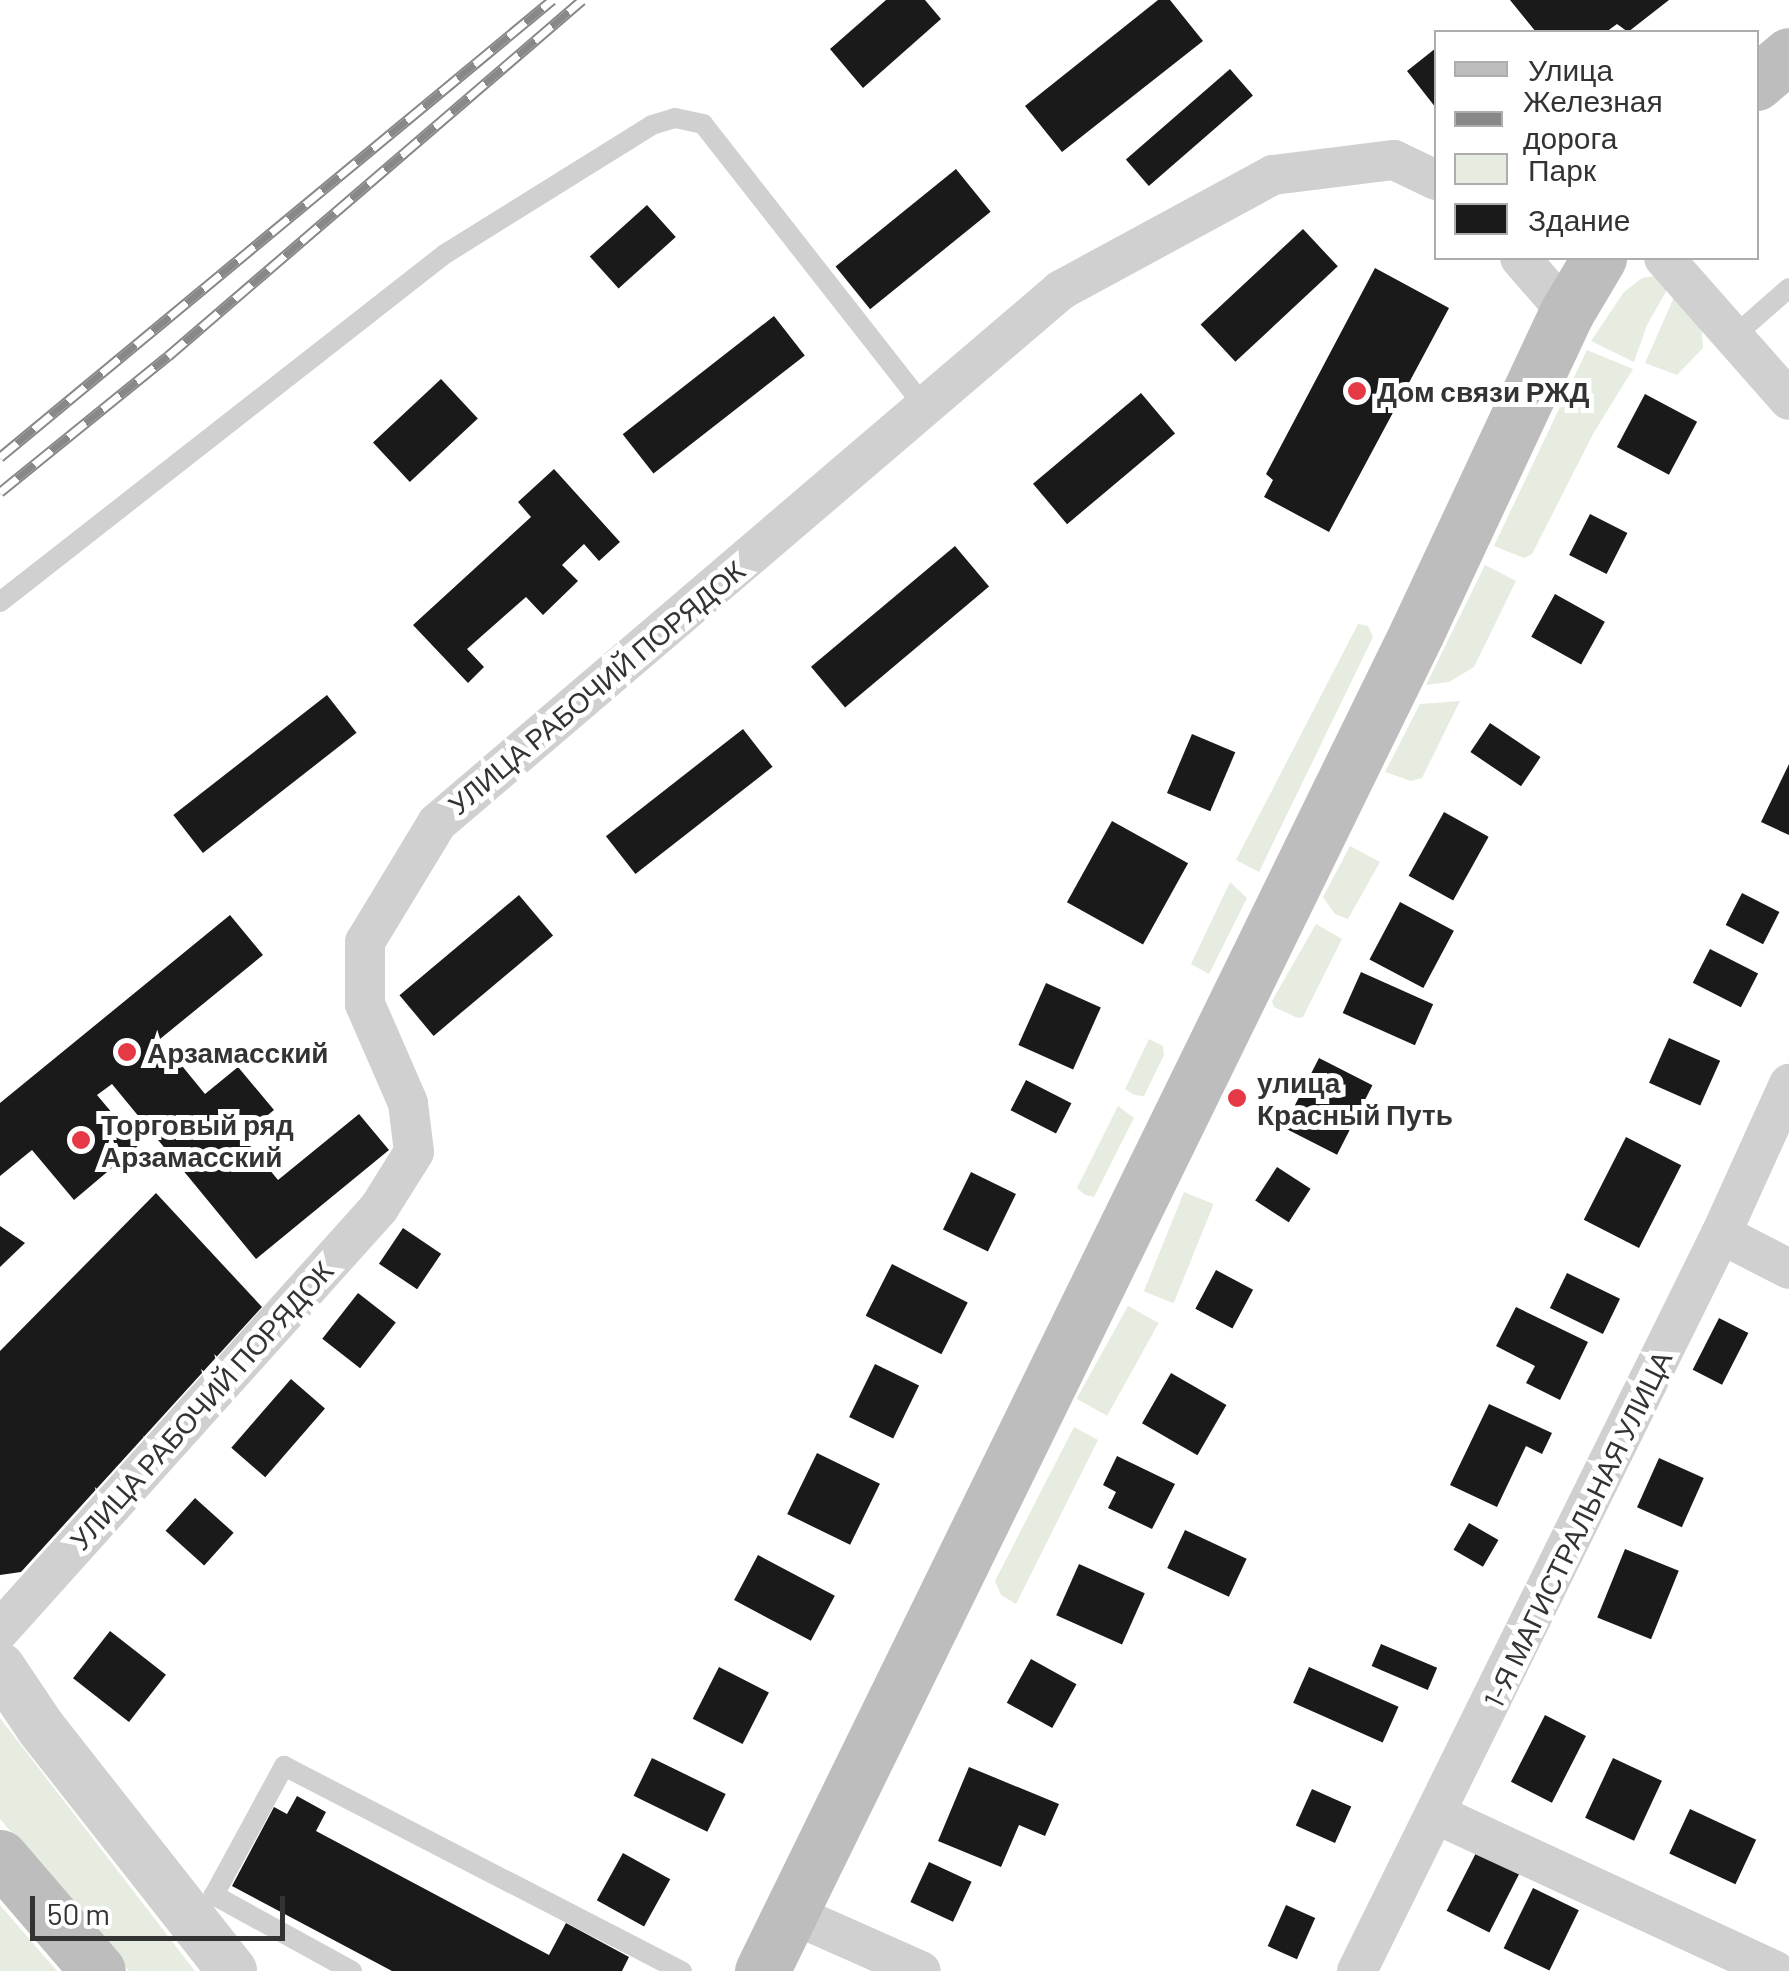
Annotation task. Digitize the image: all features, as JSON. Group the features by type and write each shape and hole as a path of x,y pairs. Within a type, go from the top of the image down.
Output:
{"main road":[{"path":"1759,80 1789,54"},
{"path":"762,1971 1416,632 1567,312 1598,260"},
{"path":"0,1858 98,1971"}],"street":[{"name":"УЛИЦА РАБОЧИЙ ПОРЯДОК","path":"0,1630 378,1208 414,1152 408,1103 364,1004 365,942 437,823 1061,290 1273,175 1394,160 1434,179"},
{"path":"1522,260 1567,312"},
{"path":"1666,260 1789,400"},
{"name":"1-Я МАГИСТРАЛЬНАЯ УЛИЦА","path":"1358,1971 1721,1234 1789,1084"},
{"path":"1721,1234 1789,1269"},
{"path":"0,1667 42,1728 230,1940"},
{"path":"1438,1814 1775,1971"},
{"path":"790,1913 921,1971"}],"lane":[{"path":"0,602 445,254 652,125 675,118 703,124 925,407"},
{"path":"1733,337 1789,288"},
{"path":"352,1971 230,1940 214,1895 284,1766 682,1971"}],"green space":[{"path":"1654,276 1668,288 1647,325 1634,362 1591,341 1624,292 1642,278"},
{"path":"1675,295 1701,323 1703,348 1677,375 1645,363"},
{"path":"1587,350 1633,369 1593,434 1532,554 1524,558 1494,546"},
{"path":"1485,565 1516,581 1474,667 1449,682 1426,685"},
{"path":"1358,624 1368,626 1373,637 1259,872 1236,860"},
{"path":"1460,701 1422,778 1411,781 1385,772 1420,704"},
{"path":"1350,846 1380,862 1348,919 1335,914 1323,897"},
{"path":"1230,882 1247,898 1209,974 1191,964"},
{"path":"1316,924 1342,939 1303,1017 1298,1018 1274,1007 1272,1001"},
{"path":"1149,1039 1163,1046 1164,1055 1144,1096 1134,1095 1125,1089"},
{"path":"1118,1106 1134,1118 1094,1197 1085,1195 1077,1188"},
{"path":"1184,1192 1214,1204 1174,1303 1144,1291"},
{"path":"1128,1306 1159,1323 1107,1416 1077,1399"},
{"path":"1074,1427 1098,1440 1016,1604 1001,1595 995,1581"},
{"path":"0,1718 195,1971 129,1971 0,1819"},
{"path":"0,1905 57,1971 0,1971"}],"building":[{"path":"886,0 925,0 941,19 863,88 830,49"},
{"path":"1158,0 1170,0 1203,41 1062,152 1025,106"},
{"path":"1510,0 1669,0 1631,30 1617,24 1609,30 1534,30"},
{"path":"1434,50 1434,105 1407,71"},
{"path":"1230,69 1253,95 1149,186 1126,160"},
{"path":"956,169 991,212 870,309 836,267"},
{"path":"647,205 676,237 619,288 590,257"},
{"path":"1303,229 1338,266 1235,362 1201,324"},
{"name":"Дом связи РЖД","path":"1375,268 1449,308 1329,532 1264,497 1273,480 1266,474"},
{"path":"774,316 805,355 653,474 623,434"},
{"path":"441,379 478,418 410,482 373,442"},
{"path":"1141,393 1175,434 1067,524 1033,484"},
{"path":"1645,394 1697,422 1669,475 1617,447"},
{"path":"554,469 620,542 599,561 584,544 562,565 578,581 543,615 526,597 467,649 484,667 468,683 413,625 531,517 518,502"},
{"path":"1590,514 1627,533 1607,574 1569,555"},
{"path":"955,546 989,587 845,707 811,667"},
{"path":"1555,594 1605,622 1581,664 1531,637"},
{"path":"327,695 357,733 203,853 173,815"},
{"path":"1490,723 1541,757 1521,786 1470,752"},
{"path":"743,729 773,767 635,874 606,836"},
{"path":"1192,734 1235,752 1210,811 1167,793"},
{"path":"1789,764 1789,835 1761,822"},
{"path":"1444,812 1489,837 1453,901 1409,876"},
{"path":"1112,821 1188,863 1143,945 1067,902"},
{"path":"1742,893 1779,912 1763,944 1726,925"},
{"path":"519,895 553,936 434,1036 399,995"},
{"path":"1400,902 1454,931 1423,988 1369,959"},
{"path":"230,915 263,955 160,1039 205,1094 238,1067 274,1110 242,1136 278,1180 359,1114 389,1150 256,1259 112,1084 97,1095 139,1145 74,1200 32,1150 0,1176 0,1103"},
{"path":"1710,949 1758,974 1741,1007 1693,983"},
{"path":"1361,972 1433,1004 1415,1045 1343,1013"},
{"path":"1046,983 1101,1007 1073,1070 1018,1045"},
{"path":"1669,1038 1720,1061 1700,1106 1649,1083"},
{"path":"1319,1058 1372,1085 1337,1155 1284,1127"},
{"path":"1026,1080 1071,1103 1056,1133 1011,1110"},
{"path":"1626,1137 1681,1165 1639,1248 1584,1220"},
{"path":"1277,1167 1311,1189 1289,1222 1255,1201"},
{"path":"971,1172 1016,1194 988,1251 943,1230"},
{"path":"156,1193 262,1307 21,1572 0,1575 0,1351"},
{"path":"0,1226 25,1243 0,1267"},
{"path":"403,1228 441,1254 417,1289 379,1264"},
{"path":"892,1264 968,1303 941,1354 866,1316"},
{"path":"1216,1270 1253,1290 1232,1329 1195,1309"},
{"path":"1567,1273 1620,1299 1603,1334 1550,1308"},
{"path":"358,1293 396,1323 360,1368 322,1339"},
{"path":"1516,1307 1588,1342 1560,1400 1526,1383 1535,1366 1496,1346"},
{"path":"1719,1318 1748,1333 1722,1385 1693,1370"},
{"path":"875,1364 919,1385 893,1439 849,1417"},
{"path":"1171,1373 1226,1405 1197,1455 1142,1423"},
{"path":"291,1379 325,1409 265,1477 231,1448"},
{"path":"1489,1404 1552,1433 1542,1454 1526,1446 1497,1507 1450,1485"},
{"path":"817,1453 880,1484 850,1545 787,1514"},
{"path":"1117,1456 1175,1484 1152,1529 1108,1508 1116,1492 1103,1485"},
{"path":"1659,1458 1704,1478 1682,1527 1637,1507"},
{"path":"195,1498 234,1533 204,1565 166,1531"},
{"path":"1469,1523 1498,1540 1483,1567 1454,1550"},
{"path":"1185,1530 1247,1559 1229,1597 1167,1568"},
{"path":"1625,1549 1679,1571 1651,1639 1597,1618"},
{"path":"758,1555 835,1596 811,1641 734,1600"},
{"path":"1079,1564 1145,1593 1122,1644 1056,1615"},
{"path":"110,1631 166,1675 129,1722 73,1678"},
{"path":"1381,1644 1437,1668 1428,1690 1372,1666"},
{"path":"1031,1659 1076,1684 1052,1728 1007,1703"},
{"path":"719,1667 769,1692 743,1744 693,1719"},
{"path":"1309,1667 1399,1707 1383,1742 1293,1703"},
{"path":"1545,1715 1586,1736 1552,1803 1511,1782"},
{"path":"652,1758 726,1794 707,1832 634,1796"},
{"path":"1613,1758 1662,1781 1634,1841 1585,1818"},
{"path":"969,1767 1059,1804 1045,1836 1019,1825 1001,1867 938,1841"},
{"path":"1312,1789 1351,1806 1335,1843 1296,1826"},
{"path":"297,1796 326,1812 316,1831 549,1955 566,1923 629,1957 622,1971 392,1971 232,1886 274,1807 287,1814"},
{"path":"1690,1809 1756,1840 1735,1884 1669,1853"},
{"path":"1477,1851 1520,1873 1489,1932 1447,1911"},
{"path":"623,1853 670,1879 644,1926 597,1900"},
{"path":"929,1862 972,1882 953,1922 910,1902"},
{"path":"1533,1888 1579,1910 1549,1971 1504,1948"},
{"path":"1286,1905 1315,1918 1297,1959 1268,1946"}],"railway":[{"path":"0,457 552,0"},
{"path":"0,492 168,356 582,0"}],"place":[{"name":"Дом связи РЖД","path":"1357,391"},
{"name":"Арзамасский","path":"127,1052"},
{"name":"улица Красный Путь","path":"1237,1098"},
{"name":"Торговый ряд Арзамасский","path":"81,1140"}]}
